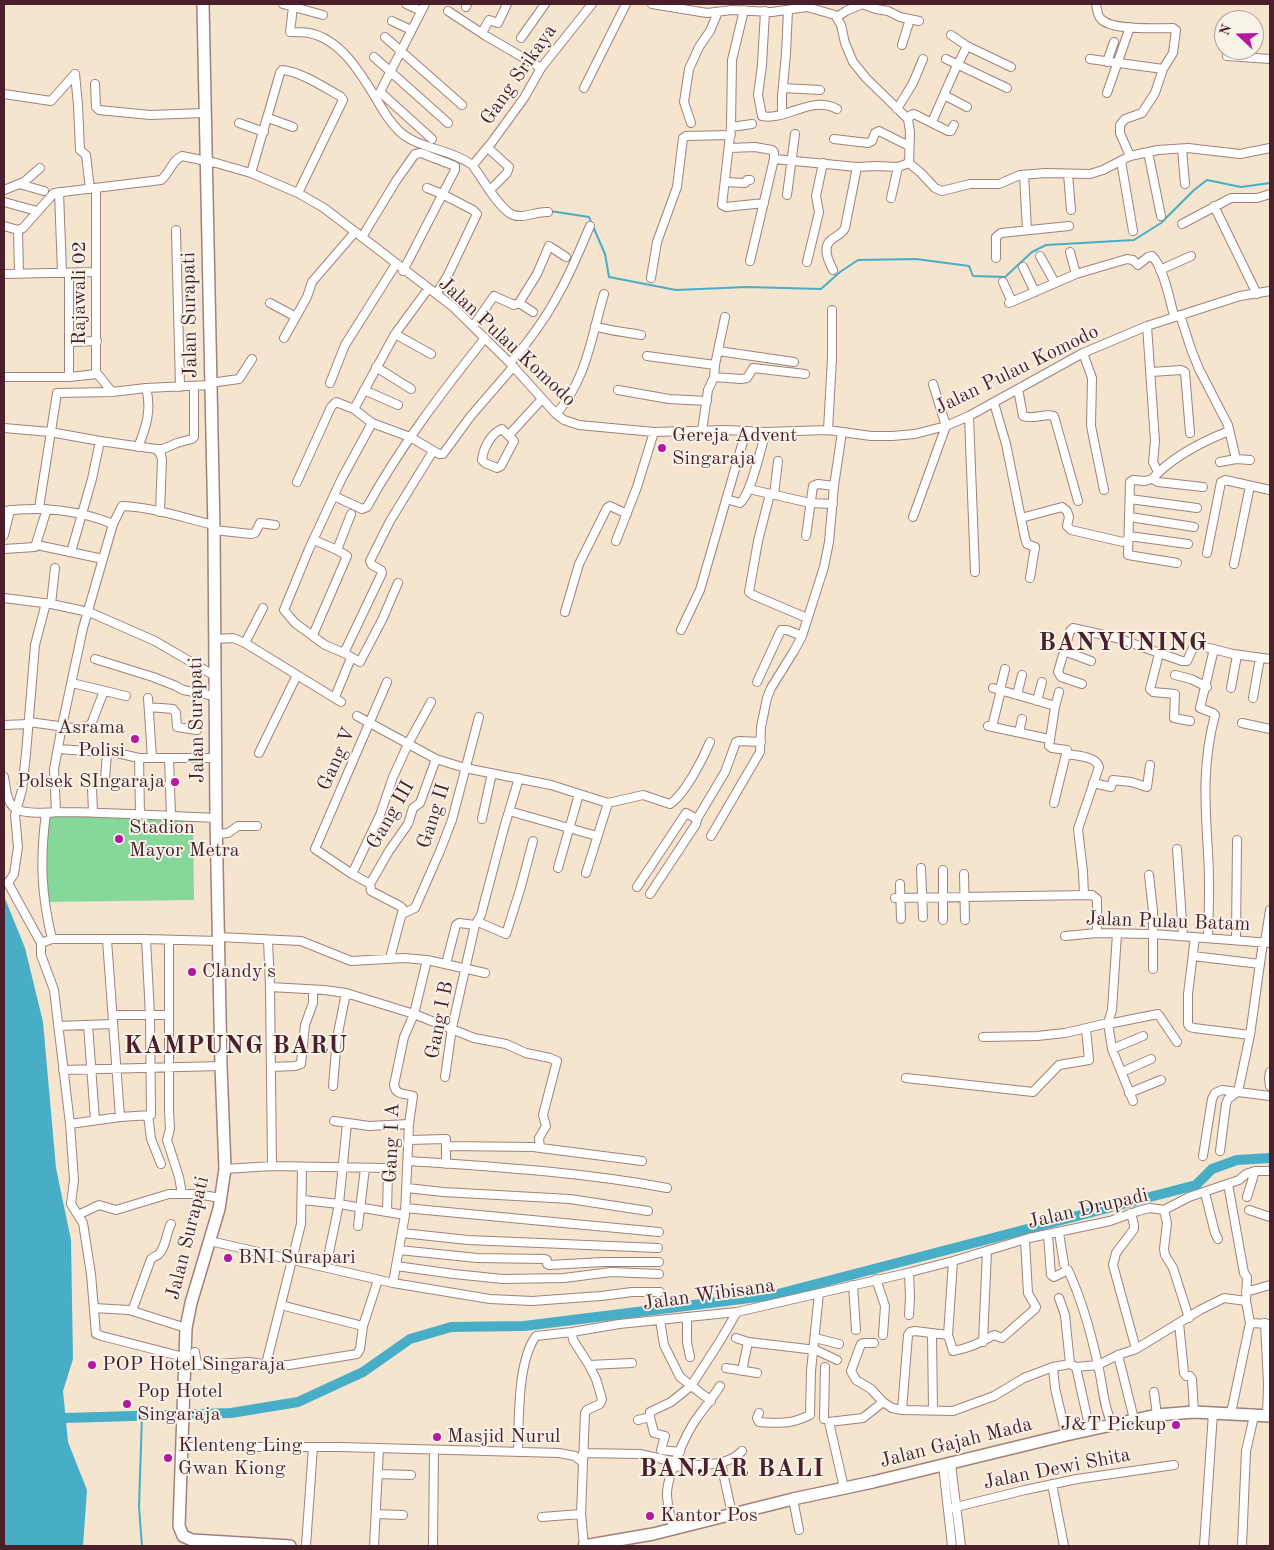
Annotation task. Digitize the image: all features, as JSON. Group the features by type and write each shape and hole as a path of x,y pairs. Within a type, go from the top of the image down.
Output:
{"highway":[{"name":"Jalan Surapati","path":"191,1543 183,1536 179,1526 183,1397 189,1354 186,1328 210,1241 225,1169 218,939 214,527 203,4"},
{"name":"Jalan Gajah Mada","path":"584,1546 633,1542 673,1528 1157,1415 1194,1412 1269,1416"},
{"path":"645,1546 653,1534"},
{"path":"191,1543 290,1546"}],"street":[{"path":"283,4 310,7 323,15"},
{"path":"406,4 423,8 380,92 432,139"},
{"path":"482,33 489,20 498,22 507,4"},
{"path":"521,38 545,4"},
{"name":"Gang Srikaya","path":"473,165 488,148 524,98 541,68 592,4"},
{"path":"584,88 626,4"},
{"path":"652,4 707,13 744,10 788,10 810,7 833,14 841,25 848,52 853,62 866,78 908,119 910,132 909,163"},
{"path":"837,17 862,4 876,10 888,11 900,17 914,20 902,45"},
{"path":"1096,4 1098,13 1103,21 1114,25 1175,29 1174,48 1163,69 1155,93 1144,111 1125,119 1120,125 1120,133 1130,156"},
{"path":"296,6 290,32 309,33 319,37 342,52 398,130 420,144 451,153 473,165 490,190 512,215 517,216 541,211 548,212"},
{"path":"744,10 732,60 730,148 723,206 764,203"},
{"path":"782,114 788,10"},
{"path":"448,11 541,68"},
{"path":"765,11 758,100 762,116 772,117 804,107 826,105 837,109"},
{"path":"691,123 684,102 690,69 699,47 710,31 718,12"},
{"path":"392,21 411,30"},
{"path":"1107,93 1130,27"},
{"path":"950,35 1011,67"},
{"path":"385,36 462,105"},
{"path":"1107,62 1114,42"},
{"path":"932,122 968,46"},
{"path":"374,57 448,123"},
{"path":"897,109 913,83 923,58"},
{"path":"946,59 1006,88"},
{"path":"1090,59 1163,69"},
{"path":"251,173 282,70 287,70 340,96 343,100 298,193"},
{"name":"Rajawali 02","path":"4,94 51,102 74,74 78,105 80,150 86,155 93,189 97,374 112,392"},
{"path":"95,84 96,107 99,110 150,115 204,113"},
{"path":"783,88 820,90"},
{"path":"944,95 966,107"},
{"path":"908,119 914,114 948,131 951,131 954,125"},
{"path":"268,118 293,127"},
{"path":"239,123 264,132"},
{"path":"651,278 657,242 677,188 683,138 686,136 731,131 752,124"},
{"path":"834,139 868,143 872,141 875,133 879,131 909,146"},
{"path":"787,195 795,134"},
{"path":"730,148 755,147 774,152 774,159 750,261"},
{"path":"488,148 509,167 507,172 490,190"},
{"path":"909,163 922,173 935,188 942,191 970,184 999,184 1014,177 1024,175 1097,172 1130,156 1148,152 1182,149 1213,150 1240,154 1270,148"},
{"path":"1182,149 1185,184"},
{"path":"1148,152 1161,216"},
{"path":"284,338 307,297 312,282 358,235 416,153 421,153 455,166 455,170 404,270"},
{"name":"Jalan Pulau Komodo","path":"93,189 158,181 164,177 174,161 182,156 251,173 298,193 324,208 452,306 511,365 556,414 564,420 579,425 654,432 828,430 871,436 915,434 946,426 969,416 1083,353 1147,326 1240,296 1270,291"},
{"path":"774,159 857,167 898,167 909,163"},
{"path":"1121,161 1132,231"},
{"path":"807,262 820,212 816,196 823,163"},
{"path":"833,270 828,258 827,247 829,242 843,232 845,228 857,167"},
{"path":"891,198 898,167"},
{"path":"4,190 24,182 40,168"},
{"path":"1068,174 1071,210"},
{"path":"1024,175 1027,229"},
{"path":"725,182 745,183 747,180 750,180"},
{"path":"19,184 44,191"},
{"path":"427,188 473,210 477,214 447,277 436,294"},
{"path":"4,226 18,230 28,224 51,195 59,192 93,189"},
{"path":"59,192 70,342 69,377"},
{"path":"1182,224 1231,198 1257,198 1270,194"},
{"path":"4,202 37,211"},
{"path":"1214,206 1257,294"},
{"path":"297,482 334,404 338,402 354,409 372,423 410,437 441,454 445,453 457,434 531,338 551,307 560,292 590,226"},
{"path":"996,258 998,234 1027,229 1069,226"},
{"path":"18,230 19,273"},
{"path":"176,230 180,386"},
{"path":"473,326 494,296 514,305 519,303 537,274 549,246 566,257"},
{"path":"1070,252 1076,274"},
{"path":"1040,256 1055,283"},
{"path":"1003,282 1011,302 1076,274 1127,259 1133,260 1138,265 1150,256 1154,256 1196,362 1230,431 1236,459"},
{"path":"1160,270 1191,256"},
{"path":"330,384 346,345 396,264"},
{"path":"1023,267 1035,292"},
{"path":"4,274 96,272"},
{"path":"354,409 395,334 428,289"},
{"path":"556,414 566,403 578,383 604,294"},
{"path":"270,303 296,317"},
{"path":"519,303 533,312"},
{"path":"828,430 832,358 832,310"},
{"path":"702,431 708,390 714,377 725,317"},
{"path":"594,326 641,335"},
{"path":"1147,326 1155,440 1155,476 1158,482 1203,487"},
{"path":"395,334 431,354"},
{"path":"334,496 362,509 365,508 410,437 484,338"},
{"path":"70,342 97,341"},
{"path":"718,350 794,362"},
{"path":"1083,353 1092,378 1091,426 1104,490"},
{"path":"647,356 715,365"},
{"path":"37,545 43,508 50,432 57,393 112,392 146,388 194,386 239,379 252,359"},
{"path":"376,367 411,389"},
{"path":"714,377 747,378 753,368 805,374"},
{"path":"1151,372 1181,370 1185,372 1190,433"},
{"path":"4,377 69,377 97,374"},
{"path":"913,518 946,426 933,384"},
{"path":"4,428 50,432 100,442 163,449 192,440 194,436 194,386"},
{"path":"138,447 149,408 146,388"},
{"path":"1018,389 1023,416 1028,418 1050,414 1054,416 1078,501"},
{"path":"364,390 398,405"},
{"path":"618,390 669,399 707,401"},
{"path":"509,435 542,398"},
{"path":"994,403 1006,444 1027,544 1036,547 1030,578"},
{"path":"969,416 975,572"},
{"path":"372,423 342,478 284,610 295,623 325,645 348,655 358,662 361,661 382,620 398,583"},
{"path":"500,429 509,435 514,444 500,466 497,468 483,461 482,456 494,435 500,429"},
{"path":"681,630 700,590 746,431"},
{"path":"1177,563 1128,555 1130,484 1132,480 1145,480 1155,476 1187,450 1205,440 1230,431"},
{"path":"616,541 637,487 654,432"},
{"path":"726,499 740,503 743,501 749,489 766,432"},
{"path":"711,836 760,752 760,732 771,688 802,636 824,567 829,542 834,486 842,432"},
{"path":"71,552 100,442"},
{"path":"156,449 161,455 162,460 160,512"},
{"path":"215,639 233,638 245,643 338,699 348,655 382,573 381,570 370,562 390,521 434,451"},
{"path":"1220,462 1236,459 1250,460"},
{"path":"778,461 772,494 758,541 749,592 753,596 807,618"},
{"path":"1207,553 1221,482 1225,480 1270,490"},
{"path":"806,536 814,485 834,486"},
{"path":"1234,564 1250,486"},
{"path":"749,489 810,503 833,504"},
{"path":"1130,499 1197,508"},
{"path":"56,812 54,769 83,628 113,524 122,506 160,512 242,534 255,533 260,523 275,525"},
{"path":"566,612 579,564 607,508 610,506 626,514"},
{"path":"1021,518 1062,507 1068,511 1068,529 1123,542 1127,541 1129,536"},
{"path":"4,535 7,511 43,508 101,519 113,524"},
{"path":"337,550 351,514"},
{"path":"1130,517 1194,527"},
{"path":"1129,536 1188,544"},
{"path":"312,635 347,558 346,554 314,540"},
{"path":"4,549 34,548 37,545 103,559"},
{"path":"8,883 14,874 18,847 15,819 22,790 35,645 48,603 55,568"},
{"path":"4,598 48,603 89,612 155,641 215,676"},
{"path":"245,643 263,608"},
{"path":"1082,684 1061,677 1058,674 1070,631 1073,628 1117,638 1185,662 1189,659 1195,645 1237,655 1270,659"},
{"path":"757,682 781,630 787,630 802,636"},
{"path":"1208,937 1209,895 1204,795 1207,754 1215,715 1200,708 1214,650"},
{"path":"1064,651 1091,661"},
{"path":"1159,654 1150,689 1154,692 1175,694 1174,718 1190,721"},
{"path":"1230,688 1237,655"},
{"path":"1253,698 1260,658"},
{"path":"95,660 153,678 182,690 215,696"},
{"path":"1005,669 998,689 990,726 1049,739"},
{"path":"259,753 297,675"},
{"path":"1017,695 1022,675"},
{"path":"1175,675 1192,679 1206,687"},
{"name":"Gang V","path":"352,874 315,849 371,723 387,682"},
{"path":"1037,701 1042,682"},
{"path":"72,683 126,696"},
{"path":"998,689 1054,707"},
{"path":"4,725 29,723 79,728 90,726 104,691"},
{"path":"1054,803 1067,754 1067,750 1049,747 1054,707 1059,692"},
{"path":"148,698 152,758"},
{"path":"390,958 403,909 371,891 370,884 352,874 380,815 393,777 408,744 431,702"},
{"path":"149,707 174,709 177,727 197,730"},
{"path":"357,716 436,759 465,768 519,778 608,802 643,795 670,804 676,799 700,765 710,742"},
{"name":"Gang II","path":"402,914 415,908 421,897 452,820 479,717"},
{"path":"1019,732 1022,719"},
{"path":"1242,723 1270,729"},
{"path":"650,894 696,824 697,819 725,772 736,742 739,740 761,742"},
{"path":"58,748 117,753 139,758 216,758"},
{"path":"105,779 107,753"},
{"path":"1067,754 1093,759 1098,763 1099,767 1078,829 1084,895"},
{"path":"139,758 140,814"},
{"path":"169,758 171,816"},
{"name":"Gang III","path":"370,884 389,851 408,824 413,808 420,803 436,759"},
{"path":"1093,783 1111,787 1113,780 1131,782 1147,788 1150,765"},
{"path":"482,819 492,773"},
{"path":"4,777 8,800 16,809 46,813 93,812 216,818"},
{"name":"Gang I B","path":"445,1077 452,1028 476,923 481,915 519,778"},
{"path":"92,788 93,812"},
{"path":"558,868 579,794"},
{"path":"586,873 608,802"},
{"path":"509,811 597,836"},
{"path":"46,813 41,868 44,907 52,939"},
{"path":"637,887 686,813 697,819"},
{"path":"217,834 228,833 238,826 257,826"},
{"path":"1236,939 1237,840"},
{"path":"446,964 456,925 476,923 506,934 533,841"},
{"path":"1177,849 1183,936"},
{"path":"921,868 922,917"},
{"path":"943,870 943,920"},
{"path":"964,874 965,920"},
{"path":"4,875 41,943 40,953 53,988 70,1124 74,1180 70,1201 72,1208 83,1222 98,1335 189,1354 199,1365 249,1362 289,1364 357,1354 360,1349 363,1326 378,1280"},
{"path":"1149,875 1153,969"},
{"path":"900,884 898,898 901,919"},
{"path":"898,898 1092,895 1097,899 1097,933"},
{"path":"1220,1152 1226,1104 1238,1092 1250,1035 1270,910"},
{"name":"Jalan Pulau Batam","path":"1066,936 1097,933 1153,934 1266,942"},
{"path":"1117,934 1112,1010 1108,1024 1109,1036 1112,1049 1133,1101"},
{"path":"1194,937 1188,994 1188,1024 1190,1027 1250,1035"},
{"path":"41,943 52,939 301,941 351,961 390,958 427,960 485,973"},
{"path":"146,939 151,1068 151,1115 148,1116 150,1139 161,1164"},
{"path":"107,940 120,1117"},
{"path":"268,940 272,1166"},
{"path":"169,941 170,1130 167,1140 179,1177 182,1194"},
{"path":"1193,956 1260,964"},
{"name":"Gang I A","path":"393,1283 405,1212 409,1124 413,1096 399,1094 395,1090 394,1085 404,1037 414,1014 427,960"},
{"path":"270,987 346,993 414,1014 474,1038 506,1044 526,1054 557,1061 543,1115 546,1126 539,1138 540,1148"},
{"path":"271,1067 301,1064 305,1025 313,1002 313,990"},
{"path":"333,1086 338,1038 346,993"},
{"path":"983,1037 1037,1036 1086,1029 1158,1014 1176,1042"},
{"path":"113,1015 169,1015"},
{"path":"58,1026 113,1024"},
{"path":"88,1025 95,1120"},
{"path":"906,1078 1033,1092 1059,1065 1089,1060 1086,1029"},
{"path":"1112,1049 1143,1036"},
{"path":"1122,1072 1151,1059"},
{"path":"63,1070 221,1066"},
{"path":"1270,1072 1270,1086"},
{"path":"1129,1093 1161,1080"},
{"path":"1203,1156 1212,1099 1215,1093 1222,1090 1270,1096"},
{"path":"70,1124 120,1117 148,1116"},
{"path":"334,1121 370,1126 409,1124"},
{"path":"326,1267 339,1204 347,1123"},
{"path":"409,1140 446,1139 446,1164"},
{"path":"446,1146 540,1148 642,1160"},
{"path":"408,1161 593,1176 667,1188"},
{"path":"225,1169 272,1166 384,1167 388,1169 387,1212"},
{"path":"266,1364 302,1224 302,1167"},
{"path":"358,1226 365,1168"},
{"path":"1247,1198 1255,1171"},
{"name":"Jalan Drupadi","path":"876,1279 909,1273 1025,1240 1110,1221 1131,1212 1150,1208 1164,1210 1190,1197 1239,1180 1246,1174 1255,1171 1270,1171"},
{"path":"1228,1184 1244,1273 1247,1277 1246,1297 1250,1323 1231,1413"},
{"path":"407,1188 443,1192 570,1199 648,1211"},
{"path":"1204,1193 1218,1239"},
{"path":"78,1215 99,1205 116,1210 158,1196 196,1194 220,1198"},
{"path":"303,1200 387,1212 659,1232"},
{"path":"1164,1210 1167,1223 1165,1255 1174,1268 1189,1318"},
{"path":"1249,1210 1270,1217"},
{"path":"1131,1212 1134,1229 1116,1253 1113,1265 1136,1349"},
{"path":"132,1311 151,1259 158,1255 171,1224"},
{"path":"402,1232 468,1240 658,1248"},
{"path":"1059,1233 1064,1264"},
{"path":"1048,1235 1051,1276 1054,1277 1068,1270 1082,1306 1098,1365 1105,1404 1112,1424"},
{"path":"953,1261 948,1335 953,1351 975,1346 994,1335 1002,1338 1035,1309 1036,1307 1028,1293 1025,1240"},
{"path":"210,1241 378,1280 490,1299 532,1301 632,1292 660,1292"},
{"path":"399,1250 477,1258 544,1259 550,1265 659,1262"},
{"path":"982,1342 987,1251"},
{"path":"396,1266 503,1279 564,1278 611,1272 660,1274"},
{"path":"909,1273 909,1316"},
{"path":"876,1279 885,1306 883,1335"},
{"name":"Jalan Wibisana","path":"518,1452 521,1383 525,1364 536,1336 618,1324 737,1312 876,1279"},
{"path":"853,1285 856,1330"},
{"path":"874,1344 862,1343 851,1373 856,1380 872,1389 882,1402 902,1410 958,1411 994,1396 1024,1378 1053,1367 1098,1365 1136,1349 1224,1298 1246,1297 1270,1285"},
{"path":"810,1415 812,1350 815,1338 819,1293"},
{"path":"1059,1298 1073,1365 1090,1430"},
{"path":"281,1305 363,1326"},
{"path":"94,1308 132,1311 186,1328"},
{"path":"680,1452 661,1450 665,1436 654,1433 650,1412 671,1402 691,1386 737,1312"},
{"path":"687,1316 687,1342 690,1357"},
{"path":"660,1320 664,1345 680,1377 711,1400"},
{"path":"1179,1323 1184,1373 1192,1379 1194,1412"},
{"path":"1250,1323 1267,1324 1269,1416"},
{"path":"902,1410 908,1335 912,1331 948,1335"},
{"path":"572,1332 573,1340 590,1365 602,1399 600,1404 587,1410 585,1413 581,1514 584,1546"},
{"path":"932,1333 933,1410"},
{"path":"736,1338 748,1342 820,1351 837,1360"},
{"path":"815,1338 838,1344"},
{"path":"742,1371 748,1342"},
{"path":"1118,1355 1134,1420"},
{"path":"590,1365 632,1363"},
{"path":"824,1367 826,1421 844,1488"},
{"path":"1053,1367 1055,1388 1066,1435"},
{"path":"726,1368 757,1373"},
{"path":"673,1528 667,1496 670,1478 696,1419 720,1386"},
{"path":"1154,1392 1157,1415"},
{"path":"759,1413 758,1422 776,1423 792,1423 810,1415 826,1421 864,1418 882,1402"},
{"path":"1204,1546 1213,1413"},
{"path":"1242,1546 1246,1451 1254,1416"},
{"path":"638,1420 650,1417"},
{"path":"182,1447 313,1447 518,1452 569,1454 582,1462"},
{"path":"306,1546 313,1447"},
{"path":"374,1546 379,1449"},
{"path":"433,1546 434,1450"},
{"path":"583,1453 640,1454 675,1464 721,1463 735,1459 742,1452"},
{"path":"721,1463 732,1514"},
{"path":"947,1464 957,1507 961,1546"},
{"path":"947,1464 948,1510 952,1546"},
{"name":"Jalan Dewi Shita","path":"948,1510 972,1502 1052,1484 1174,1465"},
{"path":"378,1474 412,1475"},
{"path":"1052,1484 1064,1546"},
{"path":"793,1499 799,1530"},
{"path":"376,1514 403,1515"},
{"path":"542,1517 581,1514"}],"green space":[{"name":"Stadion Mayor Metra","path":"46,816 193,818 194,900 44,902"}],"water":[{"path":"4,896 25,948 43,1022 56,1168 71,1240 73,1359 63,1391 68,1442 87,1490 83,1546 4,1546"}],"waterway":[{"path":"550,211 589,217 605,254 609,277 676,290 747,287 821,289 840,272 858,260 916,259 969,266 973,276 1005,277 1032,252 1046,245 1134,240 1161,223 1194,190 1207,180 1241,187 1270,183"},
{"path":"65,1418 231,1413 298,1402 363,1372 410,1339 451,1327 524,1326 774,1295 1196,1185 1212,1169 1237,1160 1270,1158"},
{"path":"142,1415 139,1507 142,1546"}],"place":[{"name":"Gereja Advent Singaraja","path":"662,448"},
{"name":"Asrama Polisi","path":"135,739"},
{"name":"Polsek SIngaraja","path":"175,782"},
{"name":"Stadion Mayor Metra","path":"119,839"},
{"name":"Clandy's","path":"192,972"},
{"name":"BNI Surapari","path":"228,1258"},
{"name":"POP Hotel Singaraja","path":"92,1365"},
{"name":"Pop Hotel Singaraja","path":"127,1404"},
{"name":"J&T Pickup","path":"1176,1425"},
{"name":"Masjid Nurul","path":"437,1437"},
{"name":"Klenteng Ling Gwan Kiong","path":"168,1458"},
{"name":"Kantor Pos","path":"650,1516"}],"district":[{"name":"BANYUNING","path":"1123,643"},
{"name":"KAMPUNG BARU","path":"236,1046"},
{"name":"BANJAR BALI","path":"732,1469"}]}
